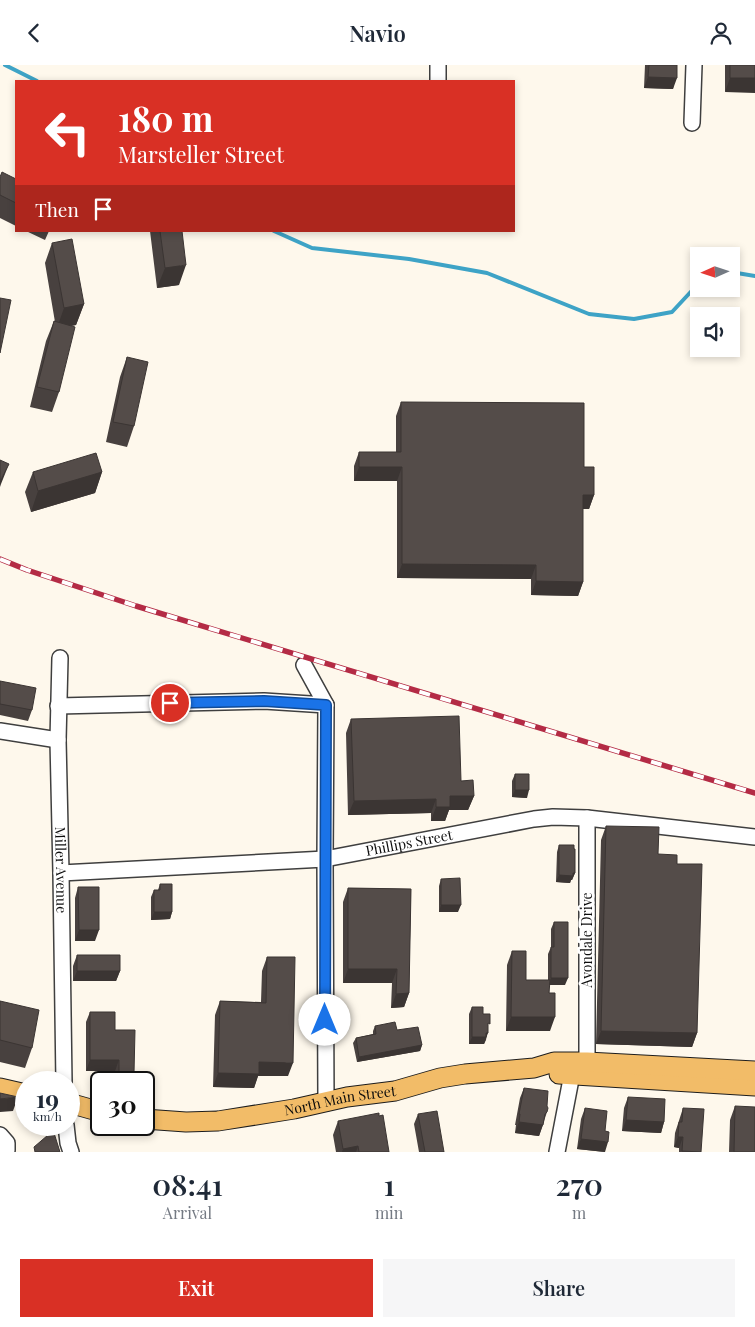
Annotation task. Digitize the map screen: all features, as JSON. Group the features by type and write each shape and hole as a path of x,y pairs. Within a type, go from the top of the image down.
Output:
{"main road":[{"name":"North Main Street","path":"155,1120 186,1122 218,1121 294,1109 347,1097 395,1091 440,1078 534,1068 554,1062 755,1071"},
{"name":"North Main Street","path":"534,1068 551,1074 755,1086"},
{"path":"0,1088 15,1091"}],"street":[{"path":"438,65 438,80"},
{"path":"692,123 694,65"},
{"name":"Miller Avenue","path":"60,658 58,740 64,1071"},
{"path":"304,665 326,705 326,1103"},
{"path":"58,706 264,701 326,705"},
{"path":"0,731 58,740"},
{"name":"Phillips Street","path":"61,873 325,859 552,817 587,818 755,837"},
{"name":"Avondale Drive","path":"587,818 587,1062"},
{"path":"557,1152 572,1074"},
{"path":"0,1135 7,1143 6,1152"},
{"path":"67,1136 71,1152"}],"building":[{"path":"649,65 677,65 677,78 648,77"},
{"path":"730,65 755,65 755,78 730,78"},
{"path":"2,172 15,178 15,202 0,195 0,177"},
{"path":"160,232 182,232 186,265 165,268"},
{"path":"72,239 84,304 64,308 52,243"},
{"path":"0,298 11,300 0,353"},
{"path":"54,321 75,327 59,392 37,387"},
{"path":"127,357 148,362 134,426 113,422"},
{"path":"401,402 584,403 584,467 594,467 594,495 583,495 583,582 536,581 536,565 402,564 402,467 359,467 359,452 401,452"},
{"path":"96,453 102,472 38,491 33,472"},
{"path":"0,460 9,464 0,481"},
{"path":"0,681 36,688 32,710 0,704"},
{"path":"459,716 461,781 473,780 474,796 450,796 450,807 436,807 436,799 354,801 351,719"},
{"path":"515,774 529,774 529,790 515,790"},
{"path":"606,826 659,827 658,854 677,855 677,864 702,864 697,1033 601,1031"},
{"path":"559,845 574,845 575,873 573,873 573,876 559,875"},
{"path":"460,878 461,905 441,905 441,879"},
{"path":"160,884 172,884 172,912 154,912 154,890 160,890"},
{"path":"78,887 99,887 99,930 79,930"},
{"path":"348,888 411,889 409,993 396,994 397,969 348,969"},
{"path":"554,922 568,922 568,978 551,978 551,947 554,947"},
{"path":"512,951 526,951 526,980 550,980 549,993 555,993 555,1017 511,1017"},
{"path":"77,955 120,955 120,971 77,971"},
{"path":"267,957 295,957 293,1063 259,1062 259,1074 218,1073 220,1001 266,1003"},
{"path":"0,1001 39,1010 32,1048 0,1040"},
{"path":"472,1007 483,1007 483,1014 490,1014 490,1024 488,1023 486,1037 472,1037"},
{"path":"90,1012 115,1012 115,1030 135,1030 134,1071 119,1071 119,1060 90,1060"},
{"path":"395,1022 397,1030 418,1027 422,1045 359,1057 356,1038 376,1034 375,1026"},
{"path":"524,1088 548,1091 548,1108 543,1125 519,1122"},
{"path":"0,1093 15,1096 15,1097 0,1099"},
{"path":"628,1097 665,1099 664,1122 626,1120"},
{"path":"735,1106 755,1107 755,1152 734,1152"},
{"path":"585,1108 607,1111 605,1131 609,1132 608,1142 581,1139"},
{"path":"683,1108 704,1109 701,1152 682,1151 683,1137 678,1137 679,1122 682,1122"},
{"path":"437,1111 444,1152 425,1152 418,1114"},
{"path":"379,1113 379,1116 383,1115 389,1152 359,1152 358,1146 343,1149 338,1121"},
{"path":"47,1136 55,1136 60,1152 35,1152 34,1147"}],"waterway":[{"path":"5,65 35,80"},
{"path":"276,232 312,248 409,259 487,273 589,314 634,319 672,312 690,293"},
{"path":"740,274 755,276"}],"railway":[{"path":"0,559 27,570 136,606 755,793"}],"route":[{"path":"170,703 264,701 326,705 325,1020"}]}
